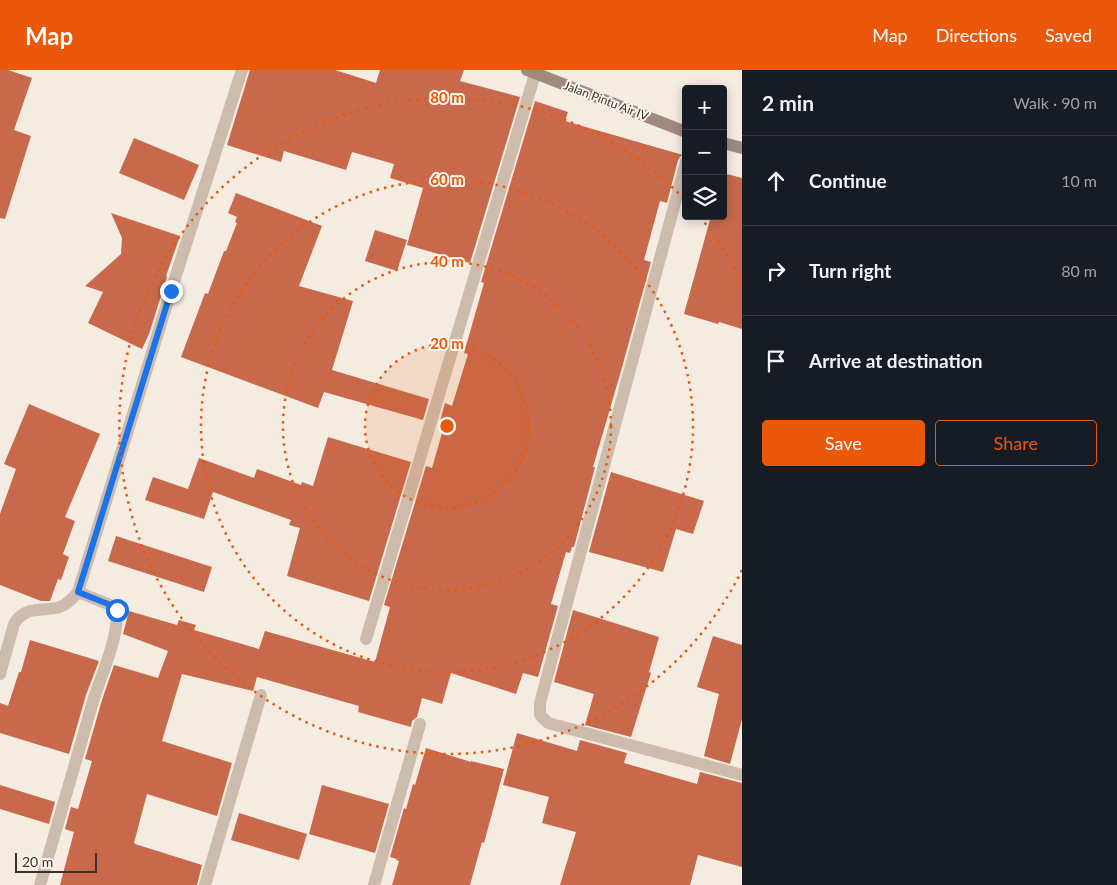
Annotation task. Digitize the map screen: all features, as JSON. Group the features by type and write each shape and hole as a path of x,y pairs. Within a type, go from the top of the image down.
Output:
{"main road":[{"name":"Jalan Pintu Air IV","path":"531,72 682,130"},
{"path":"727,144 742,148"}],"street":[{"path":"0,674 14,624 18,618 23,613 60,606 68,602 78,592 242,70"},
{"path":"366,639 531,72"},
{"path":"682,175 542,694 540,716 548,723 742,774"},
{"path":"40,885 112,645 117,619 117,610 108,604 78,592"},
{"path":"205,885 261,695"},
{"path":"374,885 420,724"}],"building":[{"path":"0,70 8,70 32,78 14,130 31,136 5,219 0,218"},
{"path":"250,70 335,70 376,83 380,70 464,70 460,81 520,97 470,263 407,245 423,188 390,178 394,164 352,152 346,170 284,151 281,162 227,145"},
{"path":"535,101 568,112 565,121 682,155 678,160 667,203 660,201 644,260 651,262 593,467 595,467 574,547 572,547 570,553 566,552 551,604 558,606 538,677 523,673 516,694 451,673 442,704 422,698 417,717 412,721 411,727 358,712 359,706 257,677 253,691 182,674 162,741 232,763 217,816 147,794 134,843 202,865 197,885 60,885 74,832 65,829 71,807 78,809 92,761 85,759 114,665 158,678 168,651 123,634 129,611 177,625 179,620 196,625 194,630 259,649 265,631 375,662 390,607 384,605 426,466 432,468 444,426 439,425 445,403 452,406 468,354 464,353 484,283 481,282"},
{"path":"134,138 199,165 184,200 119,173"},
{"path":"727,174 742,178 742,329 684,314 710,220 727,220"},
{"path":"236,193 322,226 299,286 353,301 332,370 429,399 423,420 324,392 318,408 181,357 205,293 208,294 237,223 235,222 237,217 228,213"},
{"path":"111,213 180,236 149,334 142,349 88,323 103,292 85,286 121,254 122,238"},
{"path":"375,230 407,240 397,271 365,261"},
{"path":"29,404 100,434 65,517 75,521 63,554 69,557 61,580 58,579 50,601 41,601 0,585 0,514 16,469 4,464"},
{"path":"328,437 411,462 369,601 287,576 300,528 289,525 291,520 213,492 204,519 145,500 153,477 188,489 199,458 254,478 257,469 301,485 302,482 313,486"},
{"path":"611,472 704,501 693,534 676,529 663,572 589,552"},
{"path":"116,536 212,567 204,592 108,561"},
{"path":"573,610 659,637 649,672 651,673 631,737 585,725 594,694 554,682"},
{"path":"713,636 742,645 742,719 730,764 704,756 719,694 697,687"},
{"path":"30,640 99,661 86,695 69,754 0,733 0,703 8,706 19,672 21,672"},
{"path":"517,733 577,751 580,740 627,753 624,763 697,784 700,772 742,783 742,867 698,855 690,885 560,885 576,832 542,823 549,797 503,785"},
{"path":"426,748 471,762 504,769 484,843 482,842 470,885 392,885 399,861 390,857 404,808 406,809 413,784 415,785"},
{"path":"0,785 55,802 49,824 0,809"},
{"path":"322,785 389,804 375,853 309,834"},
{"path":"239,813 307,834 299,860 231,840"}],"route":[{"path":"117,610 108,604 78,592 171,291"}]}
